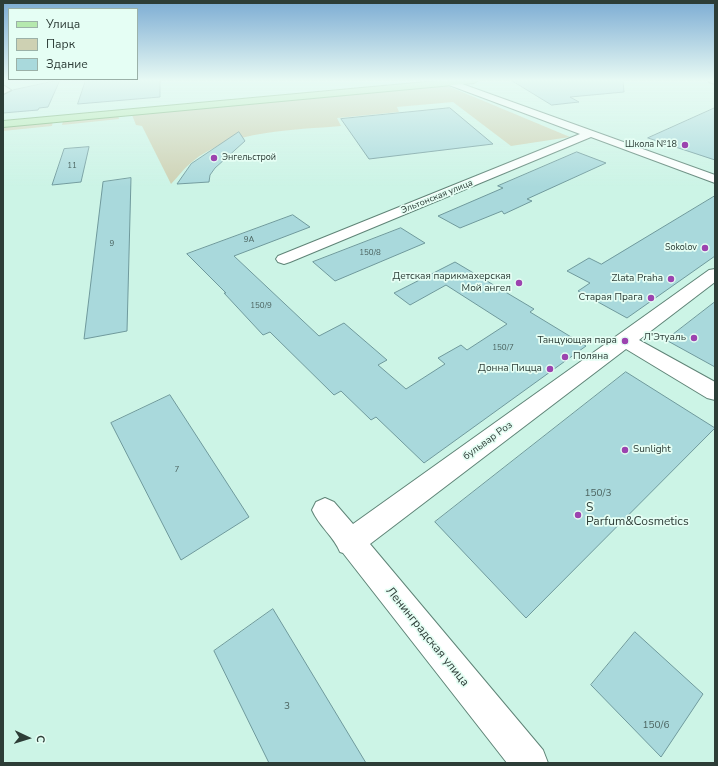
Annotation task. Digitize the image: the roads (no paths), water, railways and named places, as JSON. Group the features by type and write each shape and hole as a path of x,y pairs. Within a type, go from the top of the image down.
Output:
{"main road":[{"path":"3,120 49,116"},
{"path":"3,124 88,116"}],"street":[{"path":"540,116 715,180"},
{"name":"Эльтонская улица","path":"284,259 589,134"},
{"name":"бульвар Роз","path":"350,543 715,274"},
{"path":"625,340 715,392"},
{"name":"Ленинградская улица","path":"325,510 350,543 530,763"}],"place":[{"name":"Школа №18","path":"685,145"},
{"name":"Энгельстрой","path":"214,158"},
{"name":"Sokolov","path":"705,248"},
{"name":"Zlata Praha","path":"671,279"},
{"name":"Детская парикмахерская Мой ангел","path":"519,283"},
{"name":"Старая Прага","path":"651,298"},
{"name":"Л'Этуаль","path":"694,338"},
{"name":"Танцующая пара","path":"625,341"},
{"name":"Поляна","path":"565,357"},
{"name":"Донна Пицца","path":"550,369"},
{"name":"Sunlight","path":"625,450"},
{"name":"S Parfum&Cosmetics","path":"578,515"}]}
